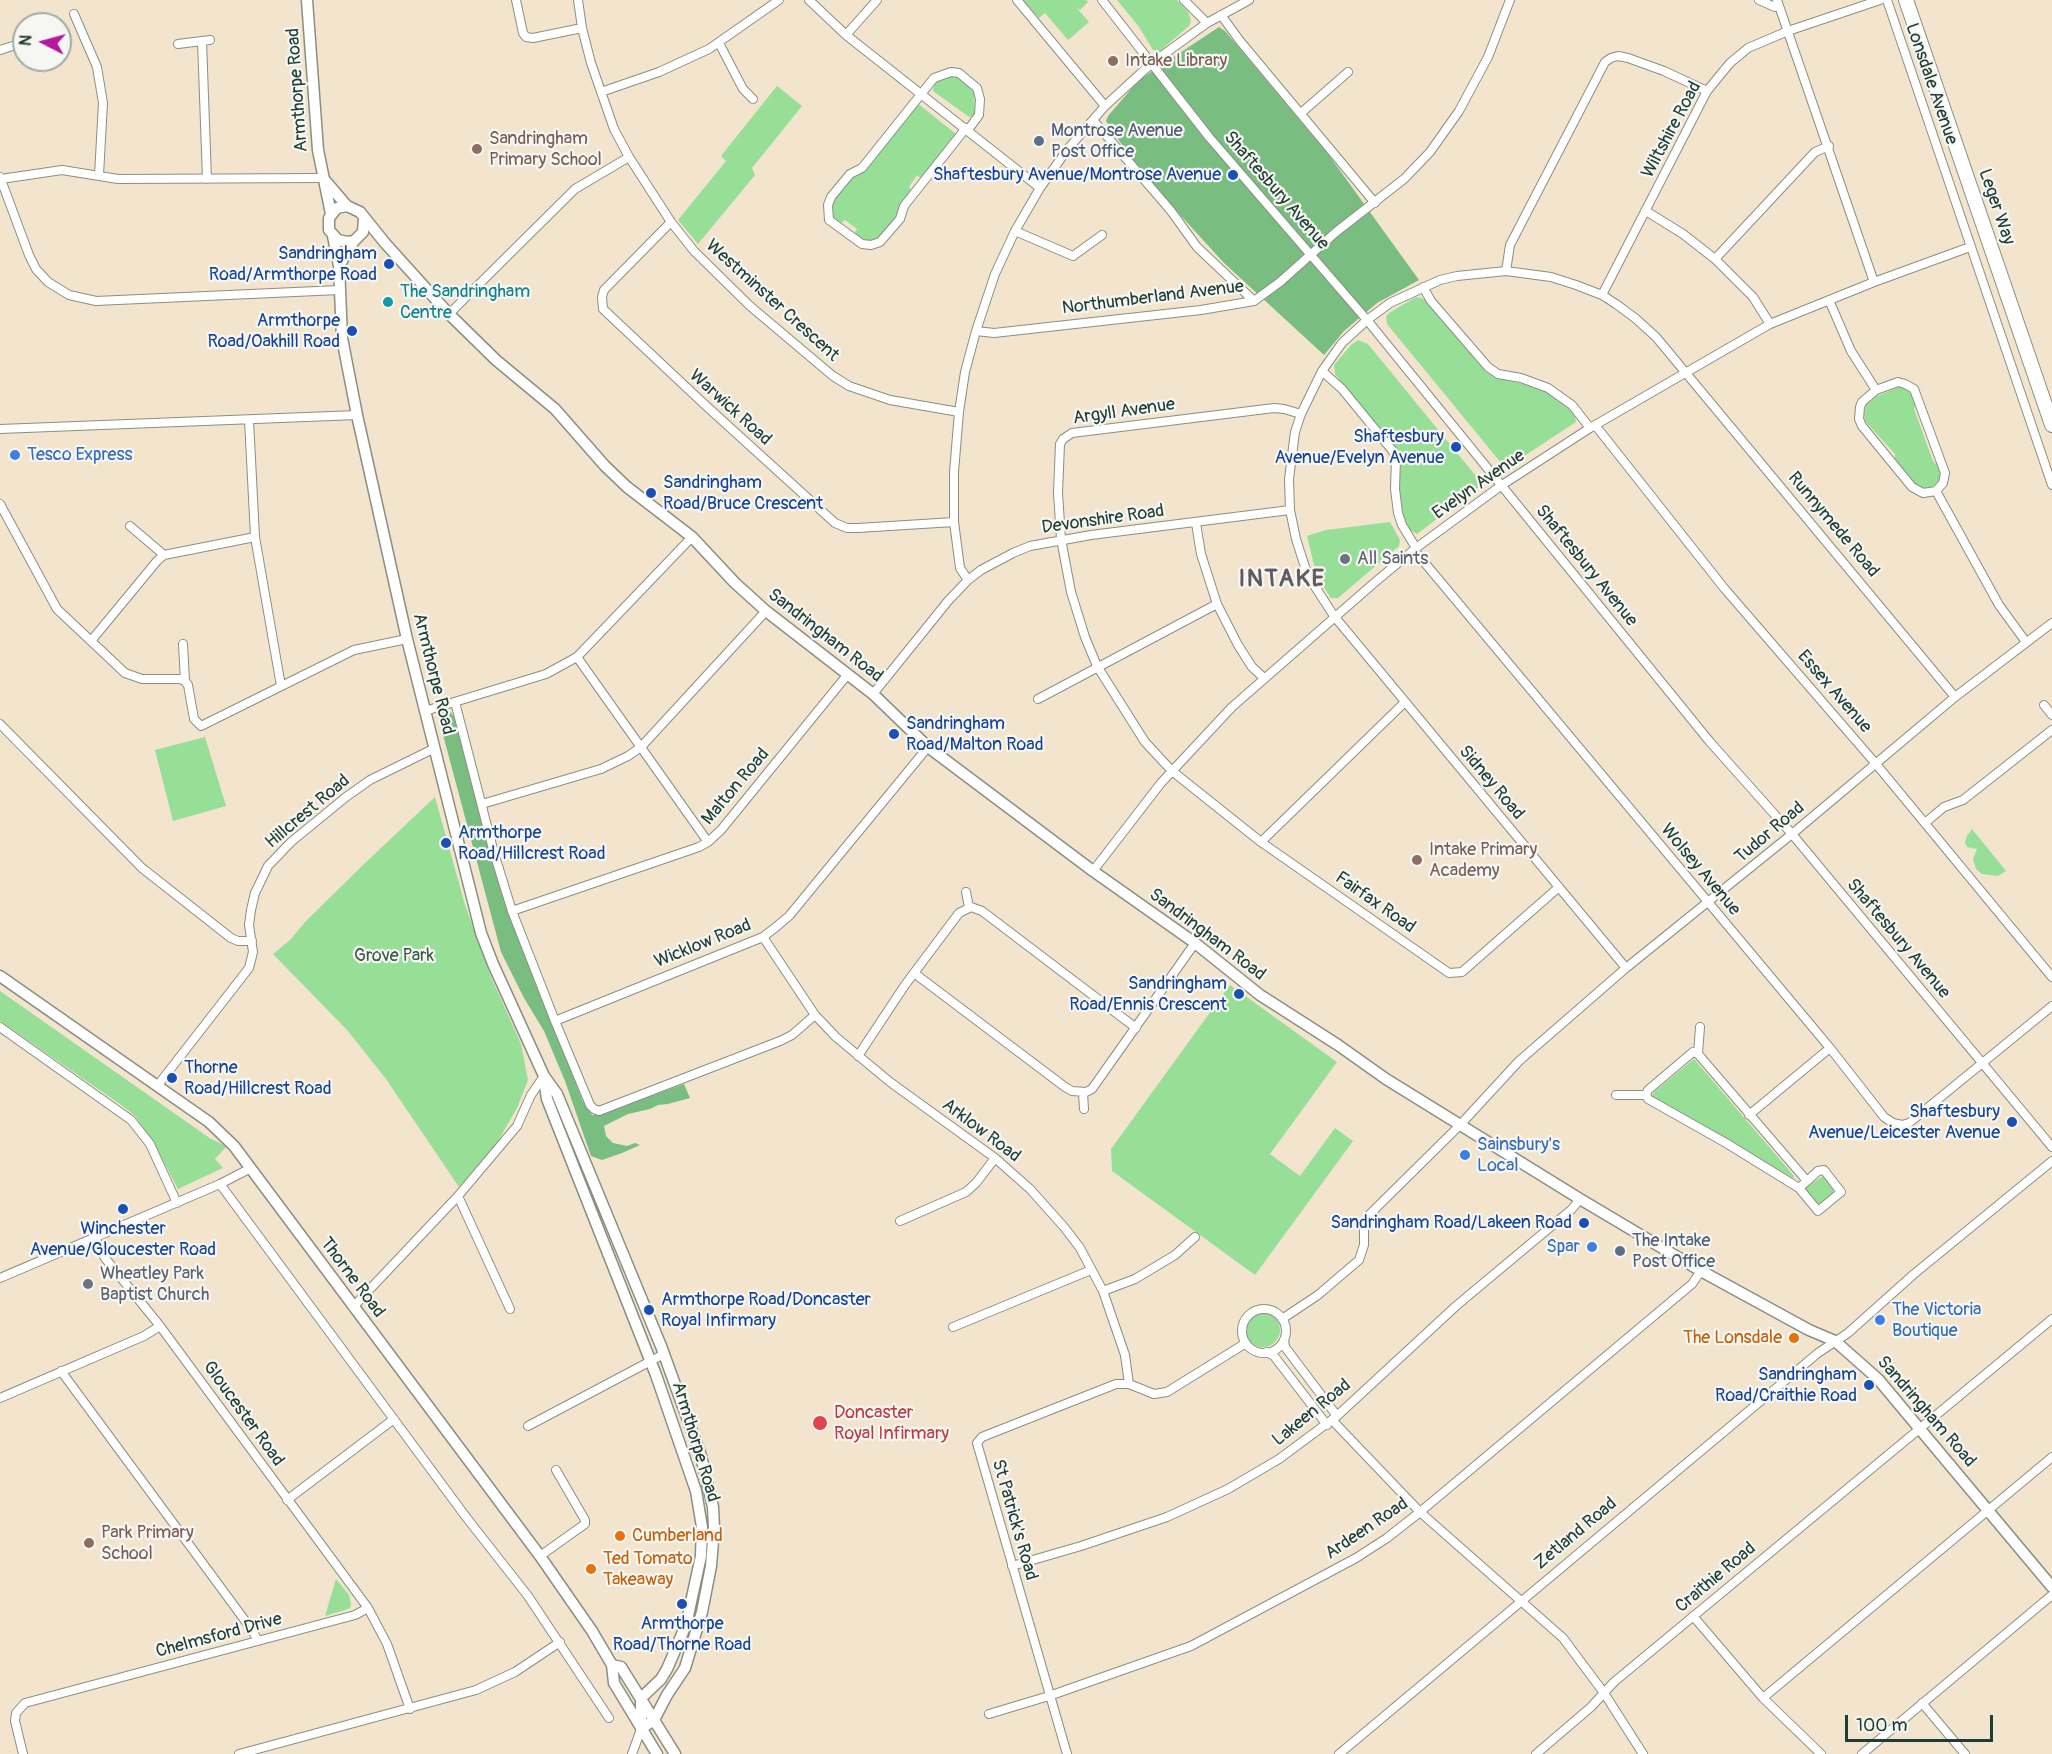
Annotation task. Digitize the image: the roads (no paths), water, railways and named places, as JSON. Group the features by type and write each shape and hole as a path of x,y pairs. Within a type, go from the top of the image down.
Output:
{"highway":[{"name":"Leger Way","path":"1906,0 2052,425"}],"street":[{"name":"Armthorpe Road","path":"307,0 318,150 331,214"},
{"path":"516,0 523,33 526,37 532,38 582,28"},
{"name":"Westminster Crescent","path":"578,0 582,28 614,129 628,157 671,222 694,251 738,295 849,386 890,400 959,412"},
{"path":"601,92 659,72 718,43 779,0"},
{"path":"809,0 846,35 1040,188"},
{"path":"846,35 876,0"},
{"path":"1017,0 1106,106"},
{"name":"Shaftesbury Avenue","path":"1102,0 1209,137 1367,320 1696,724 1792,834 2052,1147"},
{"path":"1184,0 1207,23"},
{"path":"968,580 960,568 954,522 954,472 959,412 965,372 995,274 1040,188 1067,150 1093,120 1152,63 1207,23 1249,0"},
{"name":"Northumberland Avenue","path":"976,331 994,333 1201,310 1254,301 1268,292 1336,232 1404,179 1430,152 1442,137 1488,57 1510,0"},
{"path":"1759,0 1775,7 1778,3 1874,282"},
{"name":"Wiltshire Road","path":"1602,295 1707,91 1717,77 1749,48 1788,31 1880,0"},
{"name":"Lonsdale Avenue","path":"1887,0 2052,485"},
{"path":"75,14 98,66 104,104 99,175"},
{"path":"1221,15 1240,41 1375,202"},
{"path":"178,44 206,41 207,179"},
{"path":"718,43 743,89 753,99"},
{"path":"1506,271 1510,245 1605,62 1611,58 1628,58 1664,71 1707,91"},
{"path":"1301,113 1348,72"},
{"path":"959,73 974,84 979,92 978,115 904,206 900,219 880,242 871,245 862,244 829,220 828,205 831,197 850,174 862,168 921,93 931,80 940,74 959,73"},
{"path":"1093,120 1171,211 1197,247 1254,301"},
{"path":"1715,259 1815,152 1828,147"},
{"path":"449,314 575,189 628,157"},
{"path":"339,266 357,239 364,225 364,218 360,212 347,206 323,178 118,179 62,170 0,178 36,269 48,282 69,295 96,301 339,290"},
{"path":"347,206 337,208 331,214 328,222 333,236 341,241 357,239 385,243"},
{"path":"1646,211 1683,234 1715,259 1753,297 1770,324"},
{"name":"Sandringham Road","path":"364,218 449,314 496,360 555,409 605,466 627,487 692,537 735,583 766,611 873,694 928,747 1093,871 1195,943 1268,1000 1386,1079 1701,1271 1809,1330 1835,1341 1878,1379 2052,1587"},
{"name":"Warwick Road","path":"671,222 604,290 603,309 835,523 847,528 858,528 954,522"},
{"path":"1016,231 1073,256 1102,235"},
{"name":"Armthorpe Road","path":"333,236 339,266 342,338 357,415 407,639 481,933 544,1076 557,1094 664,1354 701,1456 713,1507 711,1566 704,1601 685,1668 654,1720 641,1729"},
{"name":"Evelyn Avenue","path":"1093,871 1172,771 1232,707 1415,549 1502,484 1593,426 1770,324 1874,282 1970,247"},
{"name":"Runnymede Road","path":"1367,320 1390,303 1423,286 1457,276 1506,271 1551,277 1602,295 1635,318 1656,337 1956,698"},
{"name":"Essex Avenue","path":"1423,286 1431,301 1488,368 1498,374 1521,378 1548,388 1572,405 1593,426 1724,588 1876,764 2052,977"},
{"path":"1829,300 1851,351 1876,390"},
{"name":"Sidney Road","path":"1367,320 1342,343 1322,371 1301,414 1291,451 1290,510 1305,567 1312,582 1335,616 1626,968"},
{"name":"Wolsey Avenue","path":"1322,371 1342,389 1392,450 1396,458 1395,489 1398,513 1415,549 1830,1048 1884,1117 1893,1123 1902,1125 1910,1123 1982,1064"},
{"path":"1898,382 1914,389 1945,473 1944,483 1936,491 1923,493 1912,487 1862,426 1859,419 1860,407 1862,402 1876,390 1898,382"},
{"name":"Argyll Avenue","path":"1172,771 1145,742 1097,666 1085,637 1071,592 1061,539 1058,493 1060,444 1067,434 1274,408 1301,414"},
{"path":"0,429 357,415"},
{"path":"249,420 255,537 282,686"},
{"path":"1936,491 1999,605 2026,642"},
{"path":"0,504 57,609 133,678 185,681"},
{"name":"Devonshire Road","path":"873,694 948,601 968,580 981,570 1013,553 1030,546 1061,539 1290,510"},
{"path":"1196,523 1201,554 1217,604 1238,645 1252,667 1264,678"},
{"path":"130,526 164,555"},
{"path":"91,640 164,555 255,537"},
{"path":"425,711 546,674 577,657 692,537"},
{"path":"1038,699 1217,604"},
{"path":"482,804 601,769 628,756 641,747 766,611"},
{"name":"Tudor Road","path":"1282,1318 1318,1295 1359,1260 1364,1245 1364,1225 1368,1216 1461,1124 1518,1061 1626,968 1708,904 1956,698 2052,622"},
{"path":"183,644 185,681 194,719 201,726 354,650 407,639"},
{"path":"577,657 708,842"},
{"name":"Malton Road","path":"512,911 699,848 708,842 721,830 848,674"},
{"name":"Armthorpe Road","path":"455,702 494,853 512,911 590,1105 594,1109 600,1111 780,1041 792,1035 815,1015"},
{"path":"1261,842 1405,702"},
{"path":"2044,705 2052,716"},
{"path":"0,724 142,868 231,938 238,941 252,941"},
{"path":"1925,823 1944,807 1963,800 2052,730"},
{"name":"Wicklow Road","path":"555,1020 763,937 789,916 928,747"},
{"name":"Hillcrest Road","path":"158,1085 249,968 252,962 252,941 249,925 255,893 268,866 291,842 370,780 435,748"},
{"name":"Fairfax Road","path":"1172,771 1261,842 1449,973 1462,972 1559,887"},
{"path":"966,892 969,908"},
{"path":"858,1056 914,973 959,914 976,907 1136,1028"},
{"name":"Arklow Road","path":"763,937 815,1015 836,1037 994,1158 1030,1188 1064,1227 1080,1248 1103,1291 1125,1355 1130,1384"},
{"path":"914,973 1065,1087 1083,1093 1092,1089 1195,943"},
{"name":"Thorne Road","path":"0,976 158,1085 222,1133 251,1168 540,1556 592,1631 612,1665 614,1683 657,1754"},
{"path":"1982,1064 2052,1006"},
{"path":"0,1027 131,1120 150,1144 177,1203"},
{"path":"1698,1054 1700,1027"},
{"path":"1749,1115 1830,1048"},
{"path":"1646,1095 1648,1090 1688,1055 1693,1052 1698,1054 1807,1181"},
{"name":"Armthorpe Road","path":"544,1076 548,1099 650,1361 696,1491 702,1527 701,1556 686,1625 674,1657 661,1679 641,1698"},
{"path":"354,1307 458,1196 517,1126 531,1095 544,1076"},
{"path":"1083,1093 1084,1109"},
{"path":"1616,1095 1646,1095"},
{"path":"1646,1095 1650,1102 1726,1143 1799,1188 1818,1211 1841,1192 1824,1170 1818,1171 1799,1188"},
{"path":"900,1221 966,1192 976,1183 994,1158"},
{"name":"Zetland Road","path":"1339,1754 1521,1600 1818,1353 1848,1333 1914,1274 2052,1161"},
{"path":"0,1278 177,1203 251,1168"},
{"path":"220,1184 466,1517 528,1596 609,1718"},
{"path":"458,1196 510,1309"},
{"name":"Lakeen Road","path":"1012,1566 1134,1529 1190,1508 1279,1459 1332,1420 1456,1306 1572,1209 1580,1198"},
{"path":"1103,1291 1134,1279 1174,1255 1195,1237"},
{"name":"Gloucester Road","path":"95,1238 105,1258 160,1326 368,1608"},
{"path":"953,1327 1091,1269"},
{"name":"Ardeen Road","path":"989,1714 1049,1696 1191,1646 1356,1558 1387,1538 1420,1512 1692,1284 1701,1271"},
{"path":"1332,1420 1285,1347 1286,1329 1282,1318 1272,1310 1264,1309 1250,1314 1242,1325 1246,1343 1254,1351 1267,1352 1275,1356 1332,1420 1420,1512 1563,1638 1604,1693 1643,1754"},
{"name":"Craithie Road","path":"1536,1754 1614,1682 2052,1319"},
{"path":"0,1398 144,1336 160,1326"},
{"path":"1267,1352 1275,1349 1284,1338"},
{"path":"1130,1384 1154,1394 1167,1392 1246,1343"},
{"path":"528,1426 664,1354"},
{"path":"61,1371 258,1641"},
{"name":"St Patrick's Road","path":"1066,1754 977,1449 979,1439 1116,1384 1130,1384"},
{"path":"287,1500 394,1419"},
{"path":"1763,1698 2052,1457"},
{"path":"540,1556 585,1524 585,1520 556,1470"},
{"path":"1862,1754 2052,1595"},
{"path":"368,1608 387,1644 410,1709"},
{"name":"Chelmsford Drive","path":"23,1754 15,1713 25,1703 355,1615 368,1608"},
{"path":"1693,1616 1763,1698 1821,1754"},
{"path":"239,1754 476,1690 515,1672 560,1642"},
{"name":"Thorne Road","path":"612,1665 621,1667 675,1754"},
{"path":"632,1754 641,1729 641,1698"},
{"path":"1922,1702 1965,1754"}],"place":[{"name":"Intake Library","path":"1113,61"},
{"name":"Montrose Avenue Post Office","path":"1039,141"},
{"name":"Sandringham Primary School","path":"477,149"},
{"name":"Shaftesbury Avenue/Montrose Avenue","path":"1233,175"},
{"name":"Sandringham Road/Armthorpe Road","path":"389,264"},
{"name":"The Sandringham Centre","path":"388,302"},
{"name":"Armthorpe Road/Oakhill Road","path":"352,331"},
{"name":"Shaftesbury Avenue/Evelyn Avenue","path":"1456,447"},
{"name":"Tesco Express","path":"15,455"},
{"name":"Sandringham Road/Bruce Crescent","path":"651,493"},
{"name":"All Saints","path":"1345,559"},
{"name":"Sandringham Road/Malton Road","path":"894,734"},
{"name":"Armthorpe Road/Hillcrest Road","path":"446,843"},
{"name":"Intake Primary Academy","path":"1417,860"},
{"name":"Sandringham Road/Ennis Crescent","path":"1239,994"},
{"name":"Thorne Road/Hillcrest Road","path":"172,1078"},
{"name":"Shaftesbury Avenue/Leicester Avenue","path":"2012,1122"},
{"name":"Sainsbury's Local","path":"1465,1155"},
{"name":"Winchester Avenue/Gloucester Road","path":"123,1209"},
{"name":"Sandringham Road/Lakeen Road","path":"1584,1223"},
{"name":"Spar","path":"1592,1247"},
{"name":"The Intake Post Office","path":"1620,1251"},
{"name":"Wheatley Park Baptist Church","path":"88,1284"},
{"name":"Armthorpe Road/Doncaster Royal Infirmary","path":"649,1310"},
{"name":"The Victoria Boutique","path":"1880,1320"},
{"name":"The Lonsdale","path":"1794,1338"},
{"name":"Sandringham Road/Craithie Road","path":"1869,1385"},
{"name":"Doncaster Royal Infirmary","path":"820,1423"},
{"name":"Cumberland","path":"620,1536"},
{"name":"Park Primary School","path":"89,1543"},
{"name":"Ted Tomato Takeaway","path":"591,1569"},
{"name":"Armthorpe Road/Thorne Road","path":"682,1604"}],"district":[{"name":"INTAKE","path":"1282,580"}],"park label":[{"name":"Grove Park","path":"394,956"}]}
